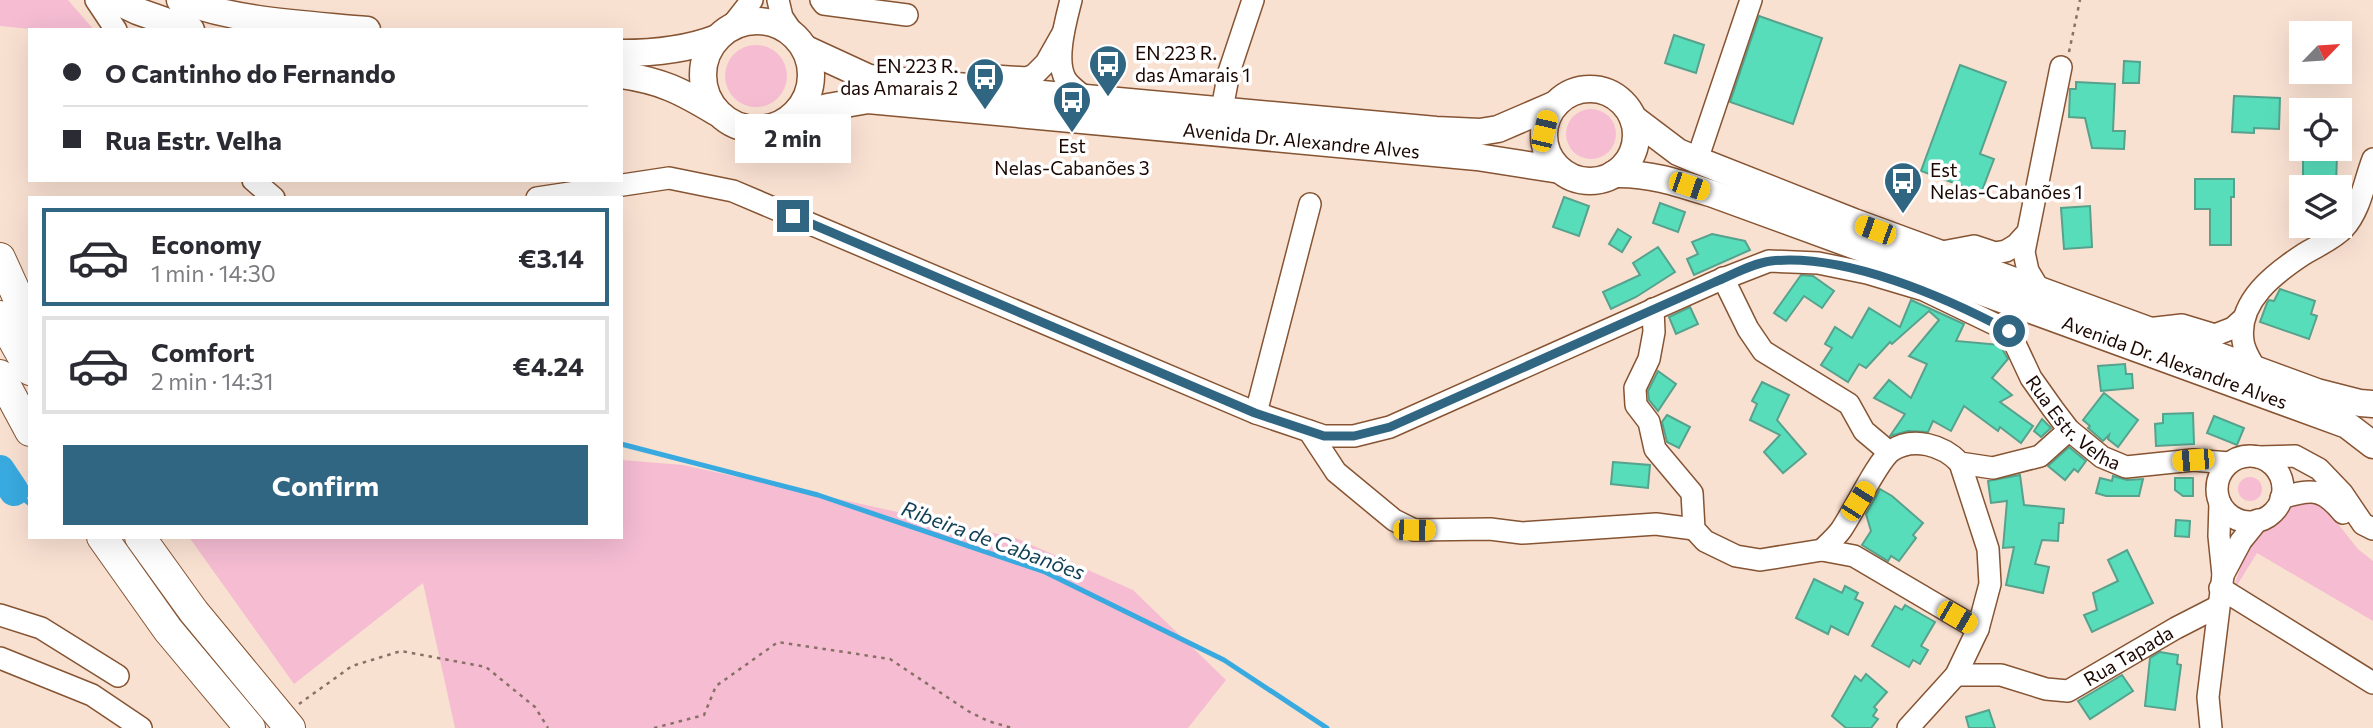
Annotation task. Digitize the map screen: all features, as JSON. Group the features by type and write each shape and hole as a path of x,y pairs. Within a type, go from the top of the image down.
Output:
{"highway":[{"path":"0,258 28,320"},
{"path":"0,316 28,366"},
{"path":"0,375 28,428"},
{"path":"0,396 28,434"},
{"path":"103,539 168,630 250,728"},
{"path":"141,539 194,612 294,716"}],"main road":[{"path":"114,0 179,21 196,6 244,16 349,28"},
{"path":"623,52 674,50 699,45 746,22 762,20 778,24 799,41 812,66 811,85 805,102 794,117 780,125 756,129 732,123 681,91 660,82 623,75"},
{"path":"719,114 709,100 704,85 703,68 708,52 723,33"},
{"name":"Avenida Dr. Alexandre Alves","path":"799,41 869,78 1480,132 1518,122 1556,104"},
{"path":"1583,89 1598,89 1613,94 1626,105 1633,118 1636,131 1632,155 1624,166 1601,180 1586,181 1560,170 1545,145 1544,131 1548,116 1556,104 1568,94 1583,89"},
{"name":"Avenida Dr. Alexandre Alves","path":"794,117 868,100 1463,156 1560,170"},
{"name":"Avenida Dr. Alexandre Alves","path":"1633,118 1678,152 1937,253 2042,303 2347,425 2373,445"},
{"name":"Avenida Dr. Alexandre Alves","path":"1614,174 1636,173 1665,178 1996,298 2042,303 2147,330 2318,392 2373,404"}],"street":[{"path":"96,0 115,28"},
{"path":"723,33 752,0"},
{"path":"778,0 782,17 799,41"},
{"path":"821,0 824,4 908,15"},
{"path":"1071,0 1063,33 1063,74 1083,96"},
{"path":"1222,109 1228,72 1253,0"},
{"path":"1698,160 1751,0"},
{"path":"977,86 994,76 1027,78 1034,75 1046,63 1063,33"},
{"path":"550,196 669,178 733,191 1255,413 1324,436 1354,436 1390,427 1723,278 1769,261 1818,263 1867,273 1924,290 2009,331 2042,303 2028,271 2024,252 2061,67"},
{"path":"2147,330 2182,325 2215,335 2233,328 2244,319 2260,289 2272,277 2343,230 2357,208 2373,159"},
{"path":"255,182 272,196"},
{"path":"1255,413 1310,204"},
{"path":"1937,253 1974,246 1995,253 2006,251 2027,233"},
{"path":"1723,278 1748,329 1763,351 1849,404 1864,431 1889,452"},
{"name":"Rua Estr. Velha","path":"1996,298 2008,316 2009,331 2031,378 2069,430 2102,457 2126,467 2193,460 2229,463"},
{"path":"1653,309 1652,345 1649,359 1635,388 1636,405 1649,422 1654,449 1692,494 1694,529 1705,541 1736,556 1760,560 1822,550 1854,556 1978,629"},
{"path":"2244,319 2243,343 2256,370"},
{"path":"1960,463 1993,468 2040,456 2069,430"},
{"path":"1309,431 1336,472 1394,520 1414,530 1490,529 1522,533 1656,524 1694,529"},
{"path":"1822,550 1841,530 1889,452 1909,443 1937,446 1951,453 1960,463 1988,549 1990,584 1978,629 1956,675 1908,728"},
{"path":"2211,724 2208,697 2220,590 2220,503 2217,492 2222,470 2229,463 2248,456 2295,456 2319,469 2342,493 2363,524 2373,529"},
{"path":"2220,503 2236,519 2247,522 2269,515 2281,498 2282,488 2276,468 2259,457"},
{"path":"2281,498 2308,490 2330,497 2360,534 2373,541"},
{"path":"2220,590 2241,541 2258,520"},
{"path":"2220,590 2373,683"},
{"name":"Rua Tapada","path":"1956,675 2001,675 2046,689 2068,691 2176,628 2220,590"},
{"path":"0,615 41,628 118,676"},
{"path":"0,658 92,695 141,728"}],"path":[{"path":"2061,67 2072,47 2080,0"},
{"path":"654,728 704,715 716,686 778,642 890,659 968,711 988,721 1012,728"},
{"path":"294,716 352,666 401,652 486,667 535,707 548,728"}],"shaded area":[{"path":"0,0 68,0 92,28 28,29 0,26"},
{"path":"756,45 778,54 787,76 778,98 756,107 734,98 725,76 734,54"},
{"path":"1591,109 1608,117 1616,134 1608,151 1591,159 1574,151 1566,134 1574,117"},
{"path":"623,460 683,465 1016,538 1133,590 1226,680 1188,728 455,728 423,583 294,684 190,539 623,539"},
{"path":"2250,477 2259,480 2262,489 2259,498 2250,501 2241,498 2238,489 2241,480"},
{"path":"2319,500 2358,549 2373,561 2373,621 2257,553 2231,595 2245,554 2261,531 2271,528 2295,504"}],"building":[{"path":"1759,16 1822,38 1793,124 1730,102"},
{"path":"1674,35 1704,45 1696,73 1665,63"},
{"path":"2124,61 2140,62 2139,83 2123,83"},
{"path":"1960,65 2006,82 1980,154 1994,159 1981,193 1921,171"},
{"path":"2076,82 2115,84 2113,131 2125,131 2124,149 2092,148 2085,118 2069,117 2070,89 2076,89"},
{"path":"2234,96 2280,98 2279,129 2254,128 2254,133 2232,132"},
{"path":"2303,161 2337,161 2336,175 2303,175"},
{"path":"2195,179 2234,179 2234,197 2231,197 2231,245 2210,245 2210,209 2195,209"},
{"path":"1564,197 1589,206 1579,236 1553,227"},
{"path":"1660,203 1685,212 1678,232 1653,223"},
{"path":"2090,206 2092,247 2064,249 2061,208"},
{"path":"1618,229 1631,237 1622,252 1609,244"},
{"path":"1712,234 1745,241 1750,250 1694,275 1687,259 1698,254 1692,242"},
{"path":"1658,247 1675,272 1636,297 1611,309 1603,292 1640,275 1633,263"},
{"path":"1801,275 1813,276 1834,291 1822,308 1804,296 1786,321 1774,313"},
{"path":"2280,289 2315,301 2311,314 2317,316 2309,339 2260,322 2267,303 2269,300 2274,301"},
{"path":"1911,300 1964,324 1956,341 2000,345 2008,359 1992,378 2012,395 2000,402 2033,426 2021,443 2000,427 1998,431 1964,406 1951,431 1933,421 1928,432 1908,431 1890,436 1905,414 1874,398 1889,380 1911,398 1927,364 1909,356 1939,320 1929,311 1892,344 1890,342 1866,368 1859,364 1848,382 1821,365 1832,348 1825,344 1835,327 1852,338 1869,308 1900,327"},
{"path":"1690,307 1698,324 1676,334 1669,317"},
{"path":"2125,364 2126,374 2132,374 2133,388 2101,391 2098,366"},
{"path":"1658,371 1676,384 1658,411 1649,400 1648,391"},
{"path":"1762,382 1789,395 1777,420 1806,454 1783,473 1764,452 1780,435 1750,420 1757,404 1752,401"},
{"path":"2104,393 2138,420 2118,447 2108,439 2109,435 2103,441 2083,420"},
{"path":"2193,413 2194,444 2156,446 2155,424 2163,423 2163,414"},
{"path":"1667,415 1690,427 1679,448 1667,442 1662,422"},
{"path":"2214,416 2244,428 2237,445 2207,433"},
{"path":"2042,419 2051,428 2041,437 2034,431"},
{"path":"2069,447 2086,461 2078,472 2074,469 2065,480 2048,466"},
{"path":"1613,462 1650,465 1648,488 1611,484"},
{"path":"2020,475 2024,505 2064,509 2063,523 2059,523 2058,541 2042,540 2035,564 2049,567 2043,593 2006,585 2014,547 2003,548 2007,501 1991,503 1988,481"},
{"path":"2113,476 2127,480 2143,479 2139,496 2106,496 2096,493 2100,478 2112,481"},
{"path":"2175,478 2193,478 2193,496 2183,496 2175,490"},
{"path":"1880,489 1923,523 1899,561 1891,556 1888,561 1862,545 1871,531 1866,514"},
{"path":"2176,520 2190,521 2189,537 2175,536"},
{"path":"2127,550 2153,603 2092,632 2084,615 2097,610 2093,593 2118,581 2108,560"},
{"path":"1814,579 1842,593 1845,586 1858,593 1855,599 1863,603 1848,635 1831,626 1828,634 1796,618"},
{"path":"1905,605 1935,622 1921,646 1928,650 1920,664 1913,660 1909,667 1872,646 1895,606 1902,610"},
{"path":"2160,652 2178,655 2177,664 2181,665 2175,710 2145,706 2150,658"},
{"path":"1866,674 1887,692 1874,707 1877,710 1873,716 1878,719 1871,728 1846,728 1832,716 1855,676 1861,681"},
{"path":"2122,675 2133,691 2090,719 2078,701"},
{"path":"1989,710 1995,728 1969,728 1966,717"}],"waterway":[{"name":"Ribeira de Cabanões","path":"623,445 818,495 1045,572 1224,660 1327,728"},
{"path":"0,470 14,491"},
{"path":"14,491 28,502"}],"place":[{"name":"EN 223 R. das Amarais 1","path":"1108,98"},
{"name":"EN 223 R. das Amarais 2","path":"985,111"},
{"name":"Est Nelas-Cabanões 3","path":"1072,134"},
{"name":"Est Nelas-Cabanões 1","path":"1903,215"}],"route":[{"path":"793,216 1255,413 1324,436 1354,436 1390,427 1715,282 1769,261 1818,263 1905,284 1924,290 2009,331"}]}
